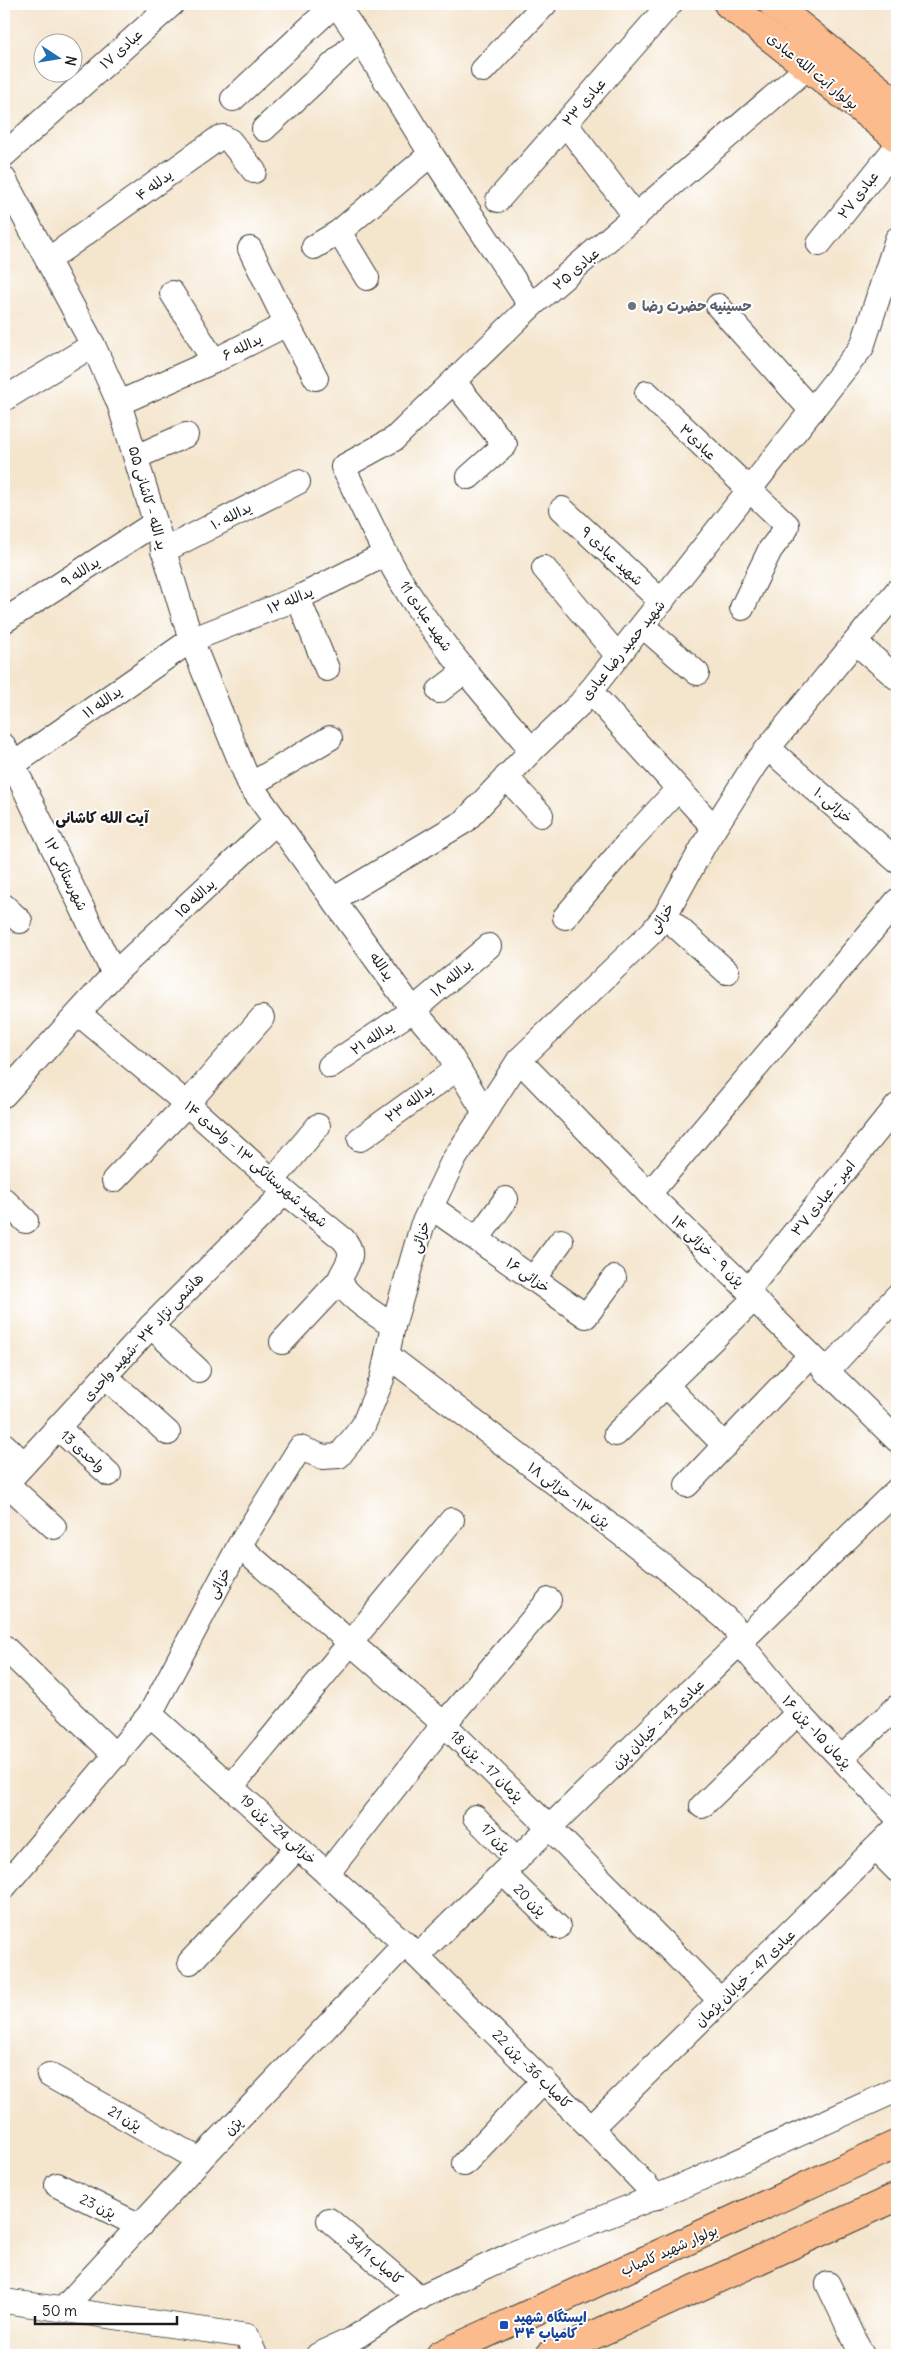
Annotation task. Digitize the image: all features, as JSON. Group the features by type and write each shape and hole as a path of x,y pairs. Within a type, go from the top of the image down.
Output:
{"main road":[{"name":"بولوار آیت الله عبادی","path":"728,4 897,138"},
{"name":"بولوار آیت الله عبادی","path":"774,4 897,104"},
{"name":"بولوار شهید کامیاب","path":"440,2355 897,2144"},
{"path":"550,2355 897,2196"}],"street":[{"name":"عبادی ۱۷","path":"4,155 172,4"},
{"path":"233,99 336,4 360,39 431,154 531,306"},
{"path":"483,70 545,4"},
{"name":"عبادی ۲۳","path":"498,200 670,4"},
{"path":"264,129 360,39"},
{"name":"عبادی ۲۵","path":"343,467 394,439 531,306 808,67"},
{"path":"566,123 636,217"},
{"name":"یدلله ۴","path":"48,260 223,136 230,141 254,171"},
{"name":"عبادی ۲۷","path":"819,244 897,146"},
{"path":"314,247 339,232 431,154"},
{"name":"ید الله - کاشانی ۵۵","path":"4,180 93,345 119,403 191,640 250,785 276,822"},
{"path":"339,232 367,278"},
{"name":"شهید حمید رضا عبادی","path":"334,899 465,822 590,691 862,347 897,239"},
{"path":"250,249 316,378"},
{"path":"172,292 214,361"},
{"path":"718,306 812,411"},
{"name":"یدالله ۶","path":"119,403 214,361 287,324"},
{"path":"4,399 93,345"},
{"path":"454,382 505,445 469,477"},
{"name":"عبادی۳","path":"647,394 787,525 770,550 742,608"},
{"path":"136,457 186,435"},
{"name":"شهید عبادی 11","path":"343,467 386,554 416,604 464,671 532,750"},
{"name":"یدالله ۱۰","path":"163,550 298,482"},
{"name":"شهید عبادی ۹","path":"562,510 662,602"},
{"name":"یدالله ۹","path":"4,621 156,523"},
{"name":"یدالله ۱۲","path":"191,640 298,598 386,554"},
{"path":"544,568 618,656"},
{"name":"خزائی","path":"4,1887 150,1714 239,1546 300,1448 323,1458 339,1456 364,1426 382,1379 393,1326 422,1226 453,1161 519,1060 652,932 665,916 714,828 755,764 897,591"},
{"path":"298,598 327,669"},
{"path":"643,626 697,674"},
{"name":"یدالله ۱۱","path":"9,755 191,640"},
{"path":"855,642 897,678"},
{"path":"439,691 464,671"},
{"path":"590,691 714,828"},
{"path":"250,785 330,738"},
{"name":"خزائی ۱۰","path":"768,748 897,861"},
{"name":"شهرستانکی ۱۲","path":"9,755 114,974"},
{"path":"506,778 541,815"},
{"path":"565,917 626,844 678,789"},
{"name":"یدالله ۱۵","path":"8,1080 79,1014 114,974 276,822"},
{"name":"یدالله","path":"276,822 334,899 413,1010 445,1047 484,1111"},
{"path":"649,1194 897,901"},
{"path":"665,916 726,972"},
{"name":"یدالله ۱۸","path":"413,1010 489,946"},
{"name":"یدالله ۲۱","path":"330,1066 413,1010"},
{"name":"شهید شهرستانکی ۱۳ - واحدی ۱۴","path":"79,1014 187,1104 350,1246 352,1254 340,1281 282,1342"},
{"path":"114,1180 187,1104 262,1018"},
{"name":"پژن ۹ - خزائی ۱۴","path":"519,1060 818,1364 897,1440"},
{"name":"یدالله ۲۳","path":"360,1139 458,1068"},
{"name":"امیر - عبادی ۳۷","path":"616,1434 666,1385 751,1295 897,1106"},
{"name":"هاشمی نژاد ۲۴ -شهید واحدی","path":"5,1484 279,1186 318,1126"},
{"path":"477,1239 506,1199"},
{"path":"4,1200 26,1221"},
{"name":"خزائی ۱۶","path":"431,1207 586,1316 614,1278"},
{"path":"533,1279 561,1241"},
{"path":"340,1281 344,1288 363,1306 393,1326"},
{"path":"687,1485 725,1446 897,1296"},
{"path":"151,1326 198,1370"},
{"name":"پژن ۱۳- حزائی ۱۸","path":"387,1355 667,1569 735,1628 741,1644"},
{"path":"105,1376 168,1433"},
{"path":"666,1385 725,1446"},
{"name":"واحدی 13","path":"58,1428 109,1474"},
{"path":"4,1445 24,1464"},
{"path":"5,1484 54,1527"},
{"name":"عبادی 43 - خیابان پژن","path":"411,1950 510,1866 741,1644 897,1490"},
{"path":"231,1787 452,1520"},
{"name":"پژمان 17 - پژن 18","path":"239,1546 444,1724 721,2001"},
{"path":"327,1874 444,1724 549,1600"},
{"name":"پژمان ۱۵- پژن ۱۶","path":"741,1644 798,1713 897,1816"},
{"path":"4,1648 116,1756"},
{"path":"841,1758 897,1707"},
{"path":"702,1806 798,1713"},
{"name":"خزائی 24- پژن 19","path":"150,1714 411,1950"},
{"name":"پژن 17","path":"475,1817 510,1866"},
{"name":"عبادی 47 - خیابان پژمان","path":"591,2128 897,1827"},
{"path":"190,1962 298,1847"},
{"path":"876,1849 897,1870"},
{"name":"پژن 20","path":"510,1866 558,1926"},
{"name":"کامیاب 36- پژن 22","path":"411,1950 544,2080 657,2197"},
{"name":"پژن","path":"63,2309 200,2160 411,1950"},
{"name":"پژن 21","path":"49,2075 200,2160"},
{"path":"464,2164 544,2080"},
{"path":"318,2355 351,2340 420,2298 512,2254 657,2197 897,2090"},
{"name":"پژن 23","path":"57,2186 140,2226"},
{"name":"کامیاب 34/1","path":"329,2220 420,2298"},
{"path":"828,2284 862,2355"},
{"path":"4,2301 248,2336 255,2355"}],"place":[{"name":"حسینیه حضرت رضا","path":"632,306"},
{"name":"ایستگاه شهید کامیاب ۳۴","path":"504,2325"}],"district":[{"name":"آیت الله کاشانی","path":"102,818"}]}
